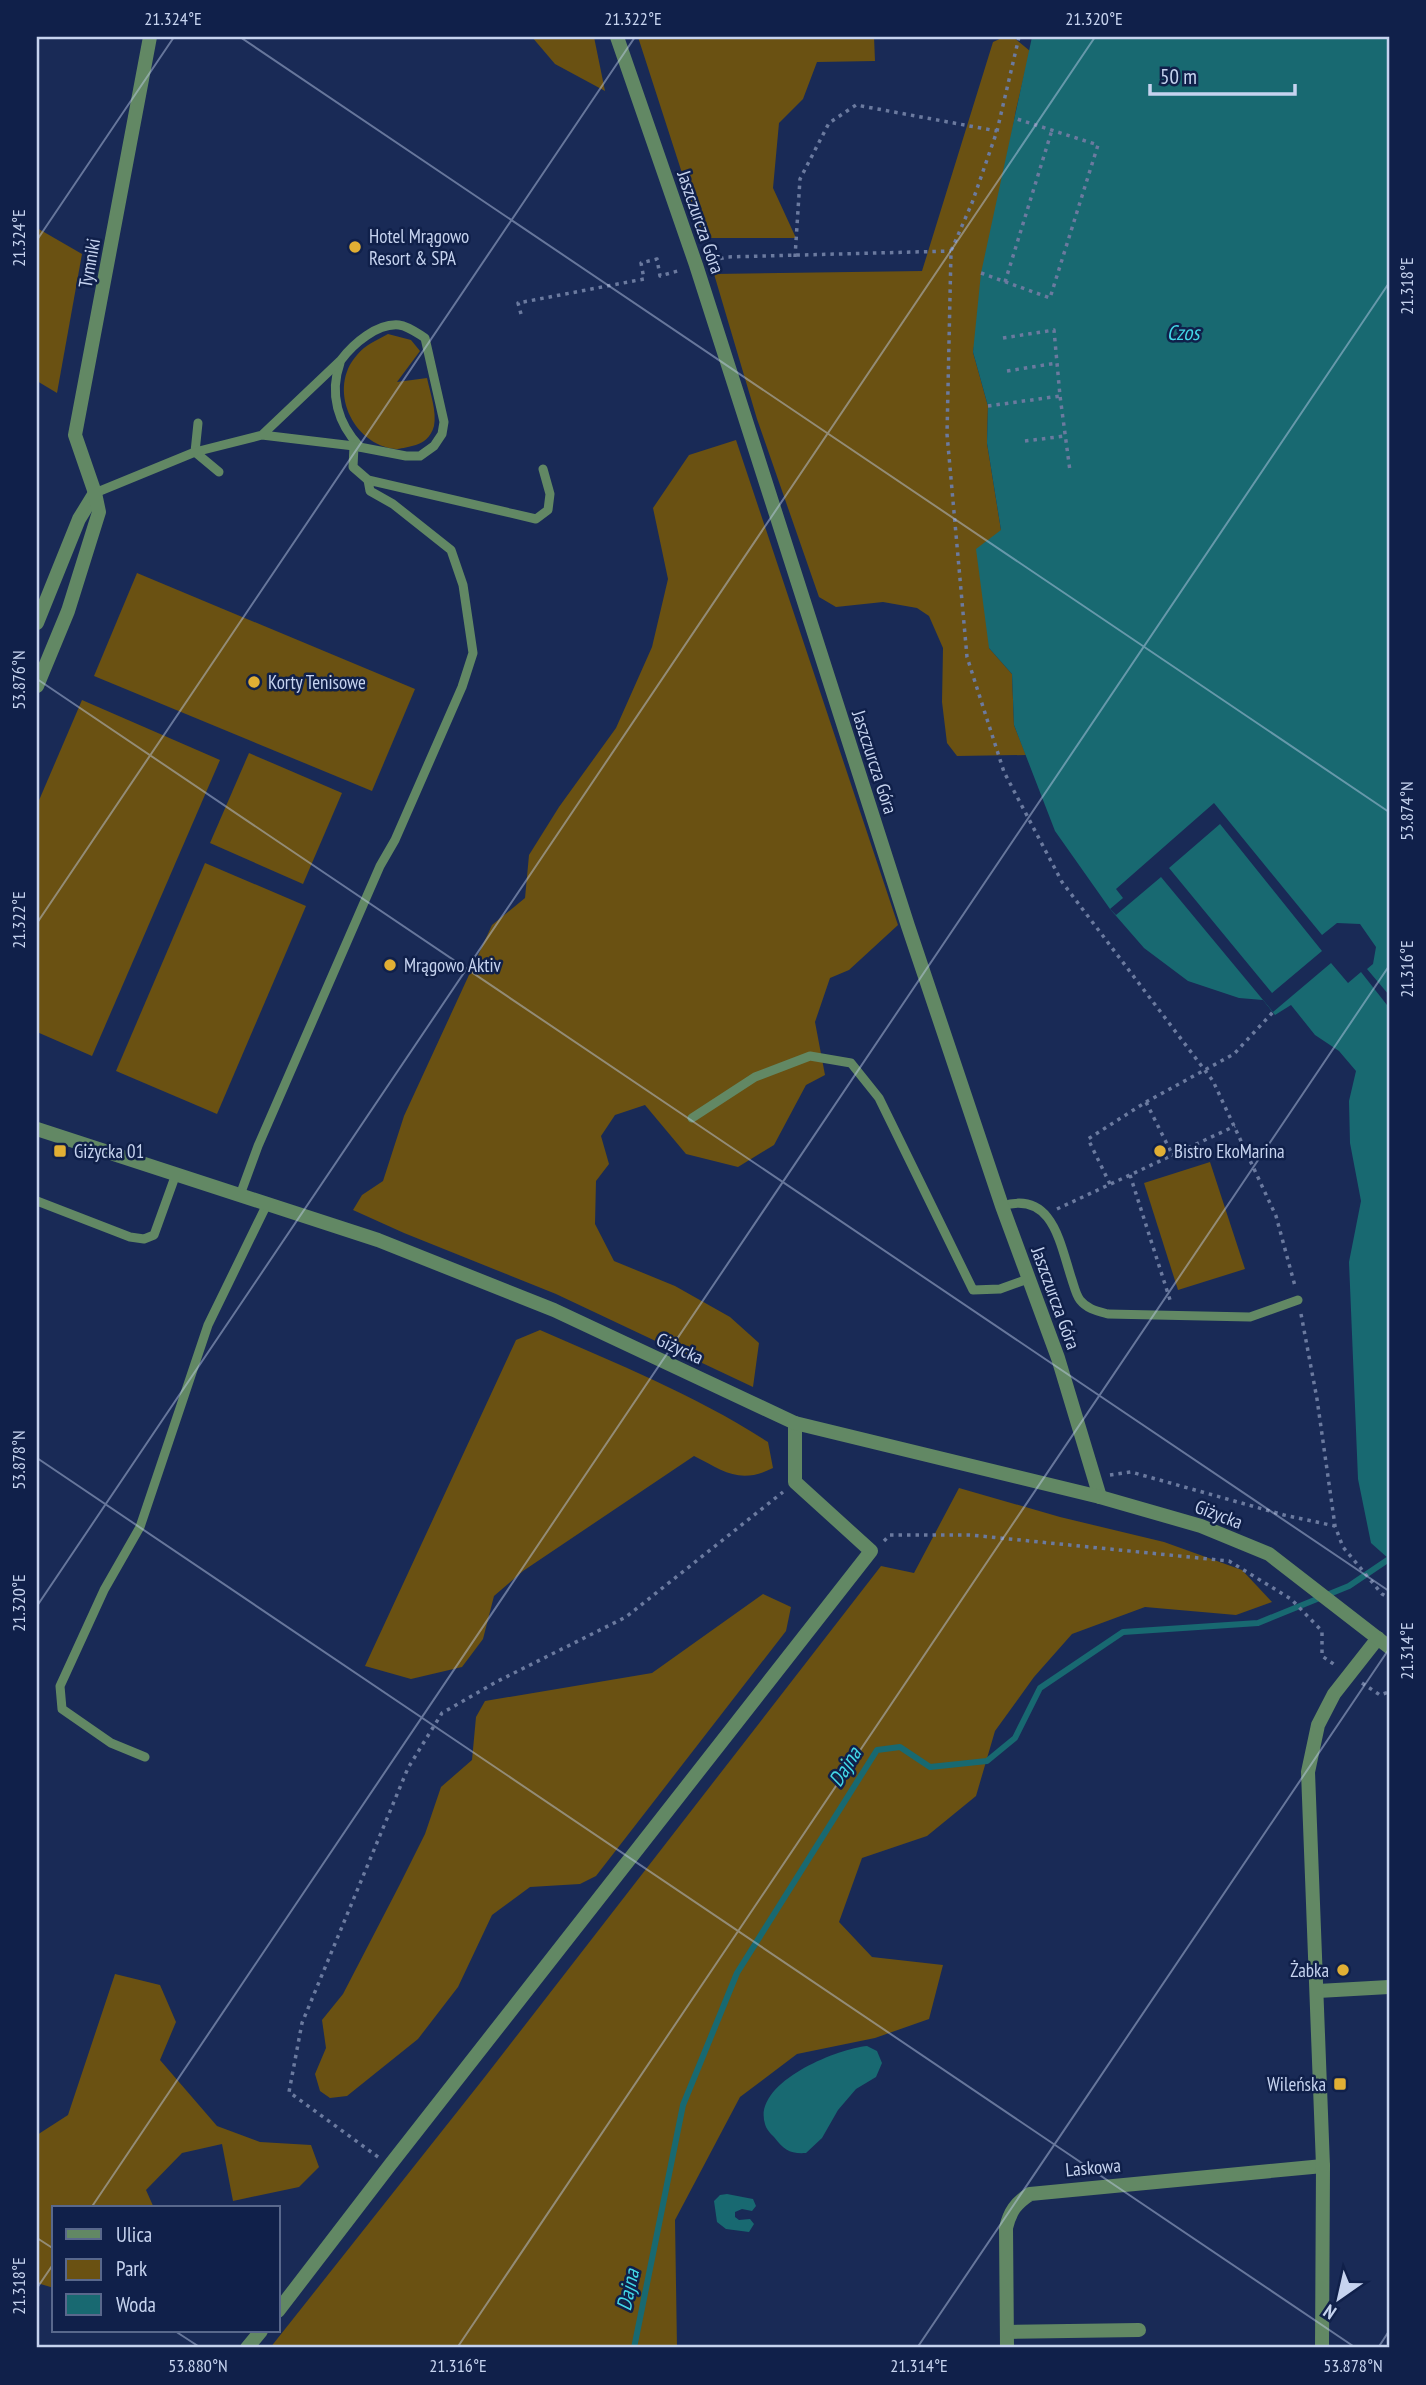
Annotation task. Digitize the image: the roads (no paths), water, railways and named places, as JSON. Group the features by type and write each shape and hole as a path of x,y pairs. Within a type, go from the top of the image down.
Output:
{"street":[{"name":"Tymniki","path":"37,686 68,611 99,512 75,435 150,37"},
{"name":"Jaszczurcza Góra","path":"617,37 696,265 860,781 1002,1206 1058,1358 1100,1497"},
{"path":"37,623 79,519 95,494"},
{"name":"Giżycka","path":"37,1129 379,1240 554,1310 795,1423 1100,1497 1201,1526 1269,1555 1384,1642"},
{"path":"280,2308 871,1552 795,1482 795,1423"},
{"path":"1322,2348 1323,2166 1308,1772 1318,1725 1334,1694 1349,1675 1384,1642"},
{"path":"1318,1991 1389,1987"},
{"name":"Laskowa","path":"1007,2348 1006,2228 1009,2213 1019,2201 1030,2194 1323,2166"},
{"path":"1007,2332 1139,2330"},
{"path":"247,2348 260,2332"}],"lane":[{"path":"95,494 195,452 262,435 421,456 434,446 442,434 444,422 425,338 398,325 383,328 351,347 341,360 262,435"},
{"path":"341,360 334,390 339,416 357,447 353,467 368,480 537,519 548,510 550,494 543,469"},
{"path":"195,452 198,423"},
{"path":"195,452 219,472"},
{"path":"240,1195 258,1146 359,914 380,866 395,840 462,687 473,653 463,585 451,550 393,504 370,491 368,480"},
{"path":"692,1118 755,1077 810,1056 851,1063 879,1098 973,1290 1000,1289 1028,1279"},
{"path":"37,1201 144,1240 154,1234 176,1174"},
{"path":"1002,1206 1016,1202 1040,1208 1053,1223 1078,1299 1090,1309 1108,1314 1250,1317 1298,1300"},
{"path":"145,1757 111,1743 62,1709 60,1686 104,1590 140,1527 208,1325 267,1204"}],"water":[{"name":"Czos","path":"1032,37 1389,37 1389,1559 1371,1543 1358,1479 1349,1262 1361,1201 1350,1143 1349,1101 1356,1071 1339,1051 1315,1035 1291,1005 1275,1015 1263,1000 1239,998 1188,981 1144,948 1110,909 1055,831 1014,725 1012,674 989,648 976,549 1001,530 987,443 988,406 973,352 981,273"},
{"path":"867,2046 877,2051 882,2063 876,2077 856,2089 838,2110 822,2138 806,2153 791,2152 784,2148 765,2124 764,2109 771,2095 783,2082 818,2061"},
{"path":"720,2195 753,2199 756,2206 752,2211 742,2209 735,2212 735,2217 739,2220 750,2219 754,2224 749,2232 726,2229 717,2222 714,2201"}],"waterway":[{"name":"Dajna","path":"634,2348 683,2105 737,1973 877,1750 900,1747 930,1767 987,1761 1015,1738 1040,1688 1123,1632 1258,1623 1349,1586 1389,1559"}],"place":[{"name":"Hotel Mrągowo Resort & SPA","path":"355,247"},
{"name":"Korty Tenisowe","path":"254,682"},
{"name":"Mrągowo Aktiv","path":"390,965"},
{"name":"Giżycka 01","path":"60,1151"},
{"name":"Bistro EkoMarina","path":"1160,1151"},
{"name":"Żabka","path":"1343,1970"},
{"name":"Wileńska","path":"1340,2084"}]}
